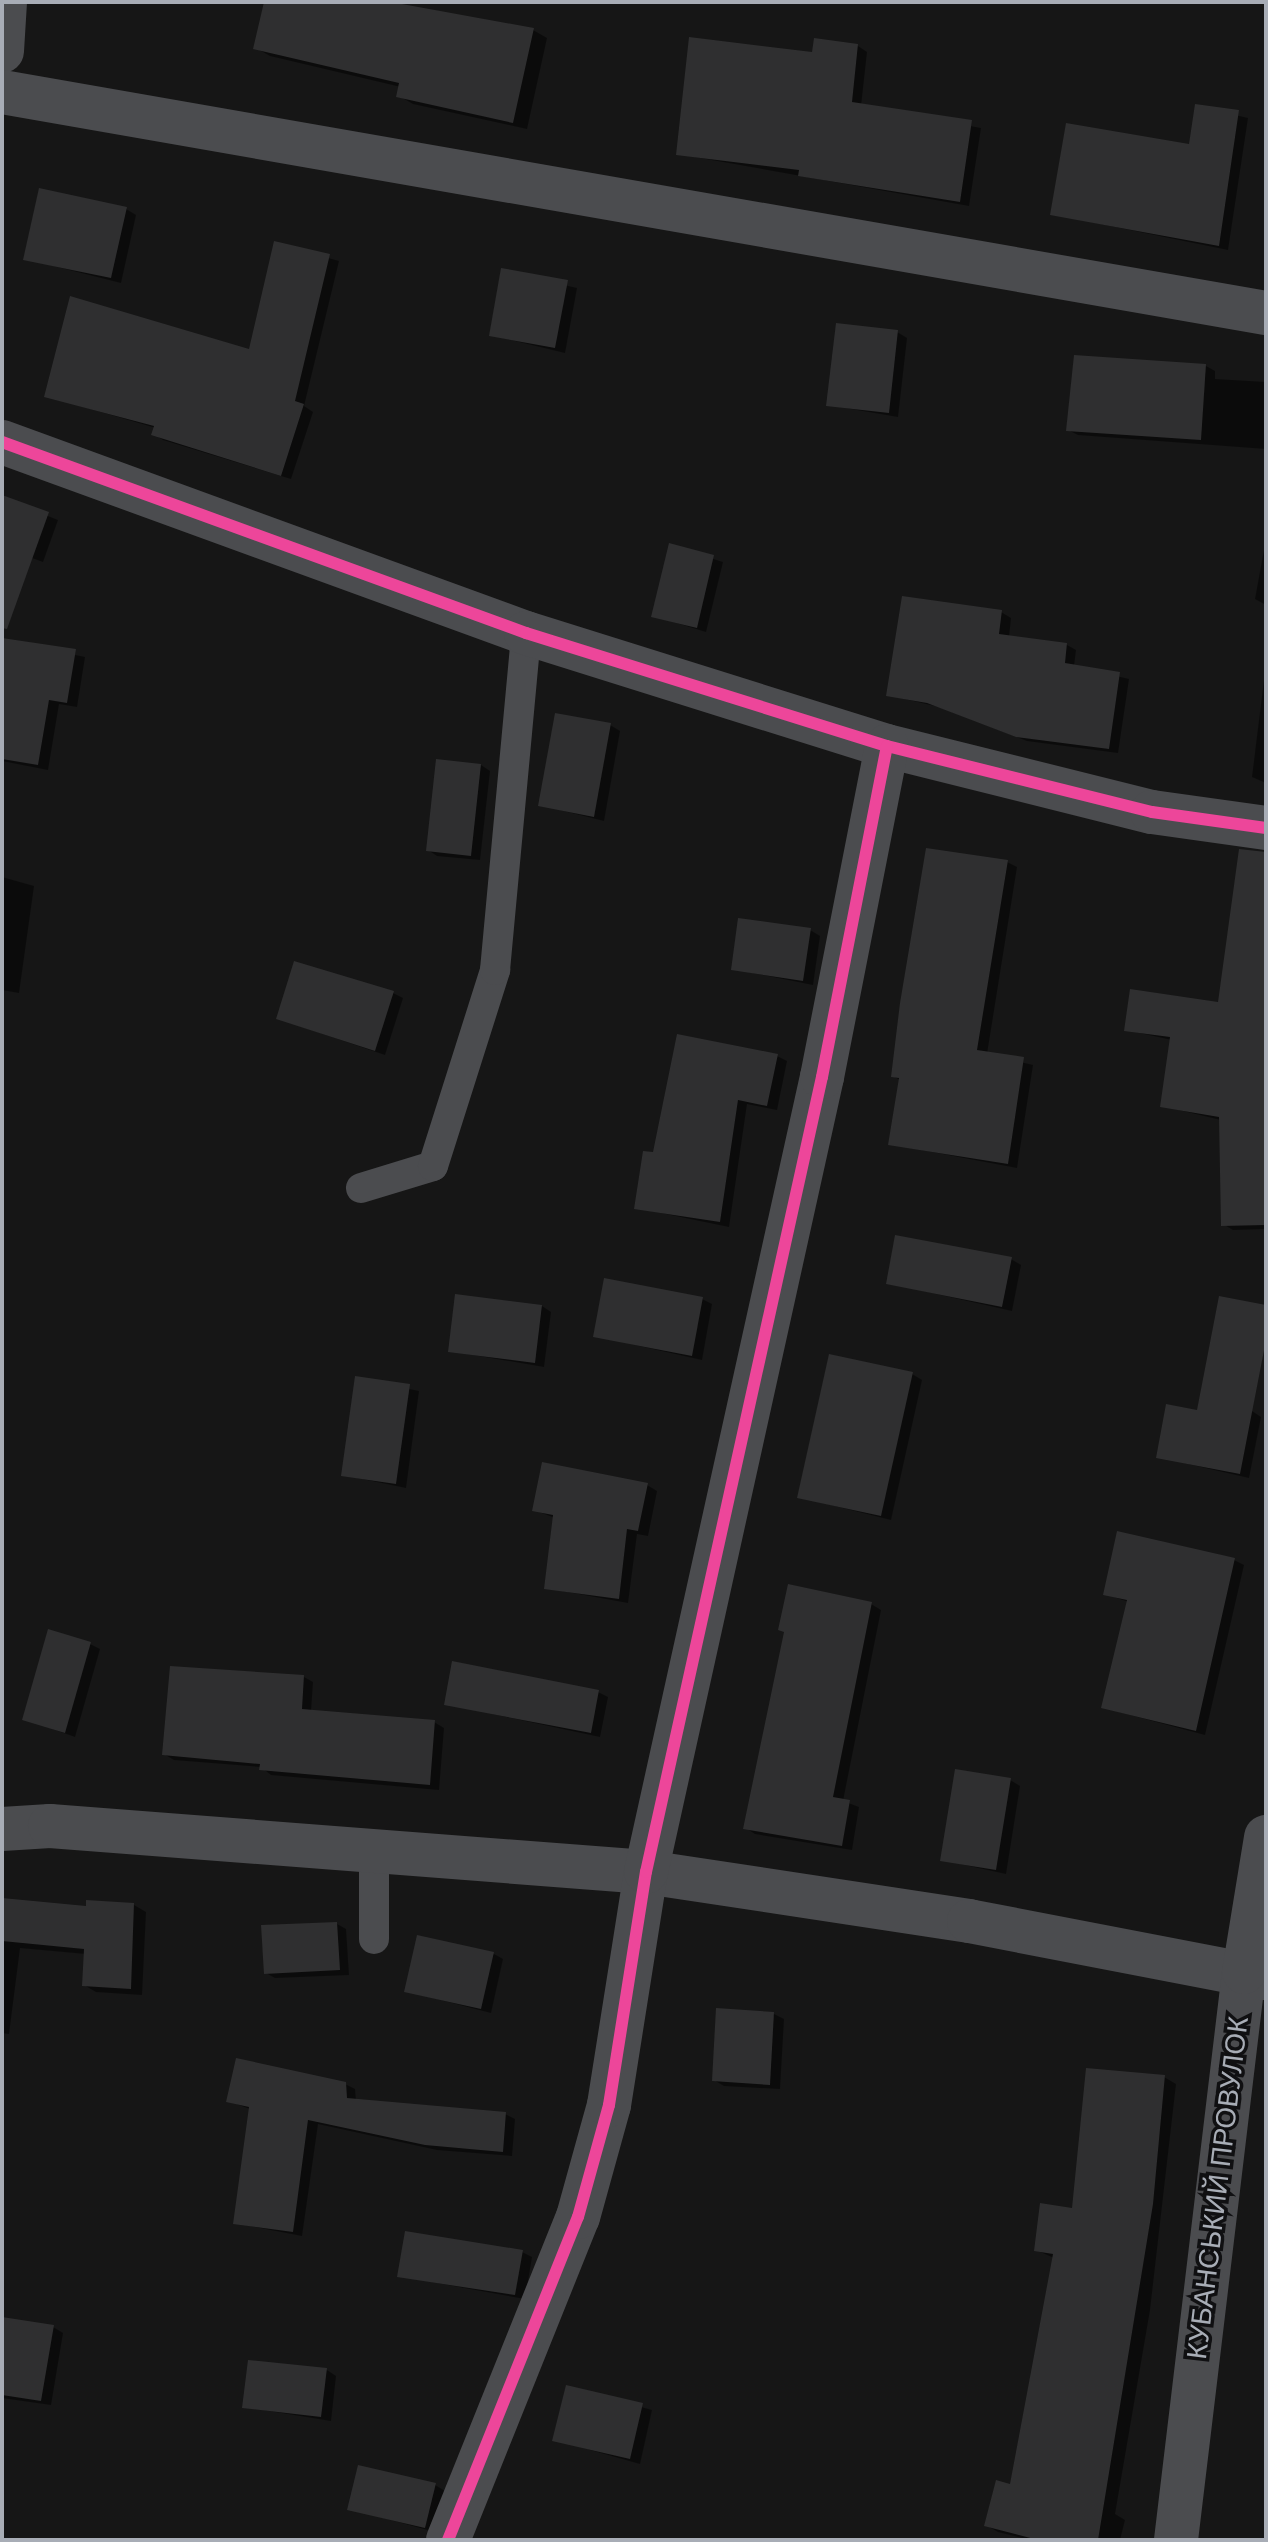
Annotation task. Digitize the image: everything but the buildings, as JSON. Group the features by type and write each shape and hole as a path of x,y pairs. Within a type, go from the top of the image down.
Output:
{"street":[{"path":"2,51 5,2"},
{"path":"2,92 1266,313"},
{"path":"2,442 526,633 887,746 1152,812 1266,828"},
{"path":"448,2540 578,2217 609,2105 646,1872 822,1077 887,746"},
{"path":"2,1829 50,1826 374,1848 646,1872 969,1921 1255,1975"},
{"name":"КУБАНСЬКИЙ ПРОВУЛОК","path":"1176,2540 1255,1975 1266,1837"}],"lane":[{"path":"361,1188 433,1166 495,970 526,633"},
{"path":"374,1848 374,1939"}],"cycle path":[{"path":"2,442 526,633 887,746 1152,812 1266,828"},
{"path":"448,2540 578,2217 609,2105 646,1872 822,1077 887,746"}]}
